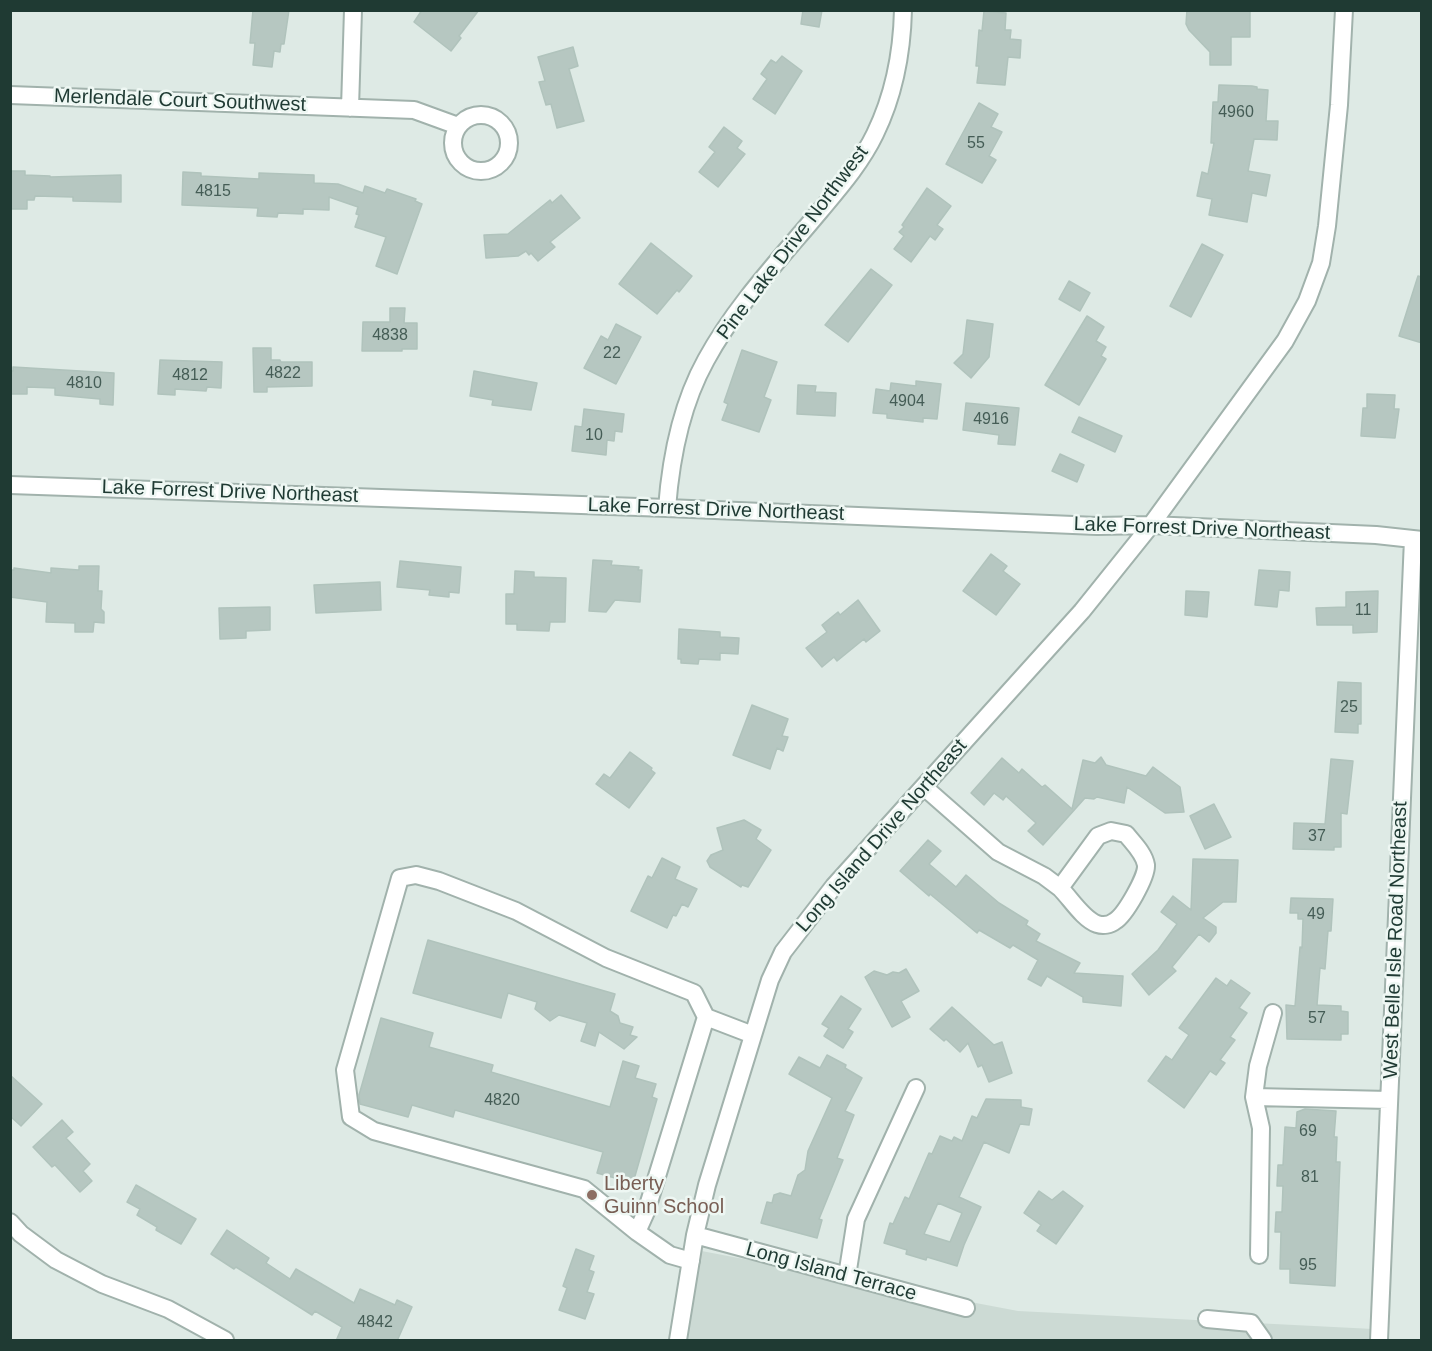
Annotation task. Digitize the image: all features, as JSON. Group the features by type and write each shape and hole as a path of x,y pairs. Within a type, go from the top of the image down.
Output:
{"street":[{"path":"350,108 353,10"},
{"name":"Pine Lake Drive Northwest","path":"667,508 677,434 689,396 706,360 737,312 853,171 875,134 892,91 899,59 903,10"},
{"name":"Long Island Drive Northeast","path":"678,1341 695,1236 717,1151 770,980 783,952 834,885 1082,611 1151,525 1285,341 1310,292 1321,263 1327,226 1339,105 1344,10"},
{"name":"Merlendale Court Southwest","path":"10,95 414,110 458,126"},
{"name":"Lake Forrest Drive Northeast","path":"10,485 1097,526 1151,525 1376,535 1417,540"},
{"name":"West Belle Isle Road Northeast","path":"1379,1341 1417,540"},
{"path":"924,787 998,852 1015,863 1044,876 1060,888 1095,923 1109,924 1123,914 1143,879 1146,868 1144,859 1126,834 1111,831 1098,836 1060,888"},
{"path":"691,1261 670,1255 637,1232 584,1189 374,1131 351,1117 345,1070 400,878 416,875 439,881 516,912 606,958 694,993 706,1017 753,1035"},
{"path":"1259,1255 1261,1128 1254,1097 1258,1066 1273,1013"},
{"path":"637,1232 646,1212 706,1017"},
{"path":"847,1276 856,1219 916,1088"},
{"path":"1254,1097 1389,1100"},
{"path":"10,1222 21,1234 56,1260 102,1284 168,1309 225,1341"},
{"name":"Long Island Terrace","path":"695,1236 966,1308"},
{"path":"1207,1319 1251,1323 1263,1341"}],"shaded area":[{"path":"691,1249 1018,1311 1373,1329 1373,1340 677,1340"}],"building":[{"path":"253,10 289,10 284,44 281,44 280,52 274,51 272,67 253,65 255,43 250,43"},
{"path":"422,10 479,10 459,36 461,38 451,51 414,22"},
{"path":"803,10 822,10 819,27 801,24"},
{"path":"1187,10 1250,10 1250,37 1231,37 1231,65 1210,65 1210,52 1186,24"},
{"path":"984,11 1006,13 1005,30 1011,30 1010,39 1021,40 1020,58 1008,57 1005,85 977,83 979,30 982,31"},
{"path":"573,47 578,66 569,69 584,121 557,128 551,104 546,105 539,82 545,81 538,57"},
{"path":"782,56 802,71 775,114 753,99 767,79 761,74 771,60 776,63"},
{"path":"1219,85 1252,86 1268,90 1266,121 1278,121 1277,140 1254,139 1248,171 1270,175 1266,196 1252,193 1247,222 1209,215 1212,199 1197,196 1202,172 1208,174 1214,143 1211,143 1213,102 1218,102"},
{"path":"979,103 998,114 991,127 1002,132 989,156 996,160 982,183 946,164"},
{"path":"724,127 742,141 737,148 745,154 718,187 699,172 715,152 709,147"},
{"path":"10,171 25,171 25,175 50,177 121,175 121,202 73,201 73,197 35,196 34,200 27,200 27,209 11,209"},
{"path":"183,172 201,173 201,176 259,179 259,173 314,175 314,183 338,184 363,193 365,186 385,193 387,189 416,199 415,201 422,204 397,274 376,266 386,237 355,227 359,215 356,214 358,207 329,197 329,210 303,209 303,214 278,213 277,217 257,216 258,208 182,205"},
{"path":"927,188 951,206 937,225 943,229 935,240 930,236 911,262 894,249 904,236 899,232 904,227 902,225"},
{"path":"561,195 580,218 550,242 555,247 538,261 526,251 518,256 486,258 484,235 508,234 550,200 552,203"},
{"path":"651,243 692,276 657,314 619,284"},
{"path":"1202,244 1223,255 1191,317 1170,306"},
{"path":"871,269 892,285 848,342 825,325"},
{"path":"1418,276 1422,277 1422,343 1399,336"},
{"path":"1069,281 1090,293 1080,311 1059,299"},
{"path":"390,308 405,308 404,323 417,323 417,349 362,351 363,322 390,322"},
{"path":"1087,316 1104,327 1096,341 1106,347 1101,356 1106,359 1079,405 1045,385"},
{"path":"967,320 993,324 989,357 971,378 954,363 963,354"},
{"path":"616,324 641,337 616,384 584,368 601,336 608,340"},
{"path":"253,348 271,348 271,360 312,362 312,386 267,387 267,392 254,392"},
{"path":"742,350 777,362 764,397 771,400 759,432 722,420 728,404 724,402"},
{"path":"160,360 222,362 221,388 207,387 206,391 175,389 175,395 158,394"},
{"path":"13,367 114,373 113,405 100,404 100,399 55,395 55,388 27,387 27,394 10,394 10,371 13,371"},
{"path":"474,371 537,383 531,410 492,405 493,400 470,396"},
{"path":"916,381 941,384 937,419 923,418 923,422 887,418 887,414 873,413 876,389 890,391 891,383 916,386"},
{"path":"798,385 816,386 815,392 836,393 835,416 797,414"},
{"path":"1367,394 1395,395 1394,409 1399,409 1395,438 1361,436 1363,408 1367,408"},
{"path":"966,403 1019,408 1015,445 998,444 999,435 963,430"},
{"path":"584,409 624,414 622,432 615,431 614,441 607,440 606,455 572,451 575,426 582,427"},
{"path":"1079,417 1122,436 1115,452 1072,432"},
{"path":"1060,454 1084,465 1077,482 1052,471"},
{"path":"991,554 1007,566 1003,571 1020,584 996,615 963,591"},
{"path":"593,560 612,561 611,565 639,567 638,570 642,570 640,602 615,600 606,612 589,611"},
{"path":"400,561 461,567 459,593 449,592 449,597 429,595 430,590 397,587"},
{"path":"79,566 99,566 98,591 102,591 101,609 104,612 104,623 94,622 93,632 75,632 75,623 46,622 47,602 10,597 10,570 14,568 51,573 51,568 79,570"},
{"path":"1259,570 1290,572 1289,591 1279,590 1277,607 1255,605"},
{"path":"515,571 534,572 534,577 566,578 565,622 550,622 549,631 517,630 517,624 506,624 506,594 514,594"},
{"path":"380,582 381,610 316,613 314,585"},
{"path":"1186,591 1209,592 1207,617 1185,615"},
{"path":"1378,591 1377,632 1353,633 1353,625 1317,625 1316,608 1346,607 1346,592"},
{"path":"858,600 880,631 866,642 864,639 837,661 834,657 822,667 806,648 827,632 822,625 838,612 840,615"},
{"path":"270,607 270,630 246,631 246,638 220,639 219,608"},
{"path":"679,629 720,632 720,637 739,638 738,654 720,653 720,660 699,659 698,664 681,663 681,659 678,659"},
{"path":"1338,682 1361,683 1361,724 1358,724 1358,733 1335,732"},
{"path":"752,705 788,719 782,736 788,737 783,751 777,748 770,769 733,755"},
{"path":"630,752 652,768 651,770 655,773 629,808 596,784 604,774 610,778"},
{"path":"1101,757 1106,765 1146,776 1153,767 1180,787 1184,812 1165,813 1127,787 1124,803 1097,797 1085,798 1043,845 1028,831 1036,823 1006,796 1003,800 994,793 984,805 971,793 1002,758 1019,773 1022,769 1042,787 1045,785 1072,809 1083,760 1095,763"},
{"path":"1331,759 1353,761 1347,814 1341,813 1341,847 1334,847 1334,850 1293,849 1294,823 1325,824"},
{"path":"1214,804 1231,837 1205,849 1190,816"},
{"path":"744,820 761,830 756,839 771,850 748,887 742,885 741,887 710,867 707,861 711,855 723,850 717,828"},
{"path":"928,840 941,851 929,864 956,887 966,875 999,903 1028,921 1026,925 1040,934 1036,941 1080,963 1074,973 1123,976 1121,1006 1083,1002 1083,997 1047,976 1041,986 1028,979 1038,960 1013,945 1010,948 979,930 977,933 930,894 929,896 900,871"},
{"path":"662,858 680,867 675,879 697,889 688,907 682,904 676,916 673,915 667,928 631,911 648,876 652,878"},
{"path":"1193,859 1238,860 1236,902 1223,902 1203,918 1216,927 1216,933 1209,942 1199,934 1172,967 1176,971 1149,995 1132,974 1158,950 1177,924 1161,912 1173,896 1191,910"},
{"path":"1291,898 1333,899 1331,931 1328,931 1325,969 1320,968 1317,1005 1341,1006 1341,1011 1348,1012 1348,1034 1341,1034 1341,1040 1287,1039 1286,1005 1295,1006 1303,919 1298,919 1298,913 1290,913"},
{"path":"428,940 615,994 610,1011 618,1016 620,1023 633,1027 630,1035 637,1037 624,1049 599,1032 595,1046 581,1041 587,1023 559,1015 550,1021 535,1009 537,1002 508,993 501,1018 413,993"},
{"path":"906,969 919,991 901,1001 910,1017 892,1027 865,977 874,971 887,975"},
{"path":"1216,978 1227,986 1231,980 1250,993 1239,1008 1247,1013 1230,1037 1235,1040 1220,1060 1225,1063 1216,1075 1210,1071 1184,1108 1148,1081 1166,1056 1172,1060 1189,1035 1179,1028"},
{"path":"841,996 861,1009 848,1029 853,1032 843,1048 824,1036 829,1028 822,1024"},
{"path":"952,1007 994,1045 1002,1042 1012,1073 989,1082 982,1065 978,1067 968,1043 960,1052 930,1029"},
{"path":"381,1018 433,1033 429,1047 493,1065 491,1072 610,1107 623,1061 639,1066 635,1078 656,1084 652,1097 657,1099 633,1183 597,1173 603,1152 455,1110 453,1117 412,1105 408,1117 360,1104 359,1095"},
{"path":"827,1055 846,1065 845,1068 862,1078 845,1111 854,1115 837,1158 843,1160 819,1219 822,1220 817,1238 761,1223 767,1202 772,1203 774,1195 780,1193 791,1196 798,1175 805,1170 808,1151 832,1098 789,1074 799,1057 820,1068"},
{"path":"10,1075 42,1104 21,1126 10,1116"},
{"path":"986,1099 1021,1100 1021,1107 1032,1109 1029,1125 1020,1124 1009,1153 984,1142 959,1197 981,1207 957,1266 927,1257 926,1260 906,1254 907,1250 884,1243 890,1223 893,1224 905,1197 909,1199 929,1153 932,1154 940,1136 952,1141 954,1137 962,1141 972,1116 977,1118","holes":["938,1203 962,1213 950,1242 924,1234"]},
{"path":"1305,1109 1336,1111 1334,1137 1337,1137 1336,1162 1340,1162 1335,1286 1290,1283 1290,1269 1280,1269 1281,1232 1275,1232 1276,1212 1282,1212 1283,1186 1277,1186 1278,1165 1283,1165 1285,1127 1296,1128 1297,1112"},
{"path":"62,1120 73,1132 66,1138 90,1164 83,1171 92,1181 80,1192 55,1165 52,1167 33,1147"},
{"path":"136,1185 196,1219 181,1244 156,1230 157,1227 137,1215 140,1209 127,1202"},
{"path":"1039,1191 1052,1200 1063,1191 1083,1206 1056,1244 1037,1231 1041,1225 1024,1213"},
{"path":"227,1230 269,1258 266,1263 290,1279 296,1269 354,1303 360,1289 395,1305 397,1300 412,1307 397,1341 336,1341 342,1327 315,1311 312,1315 211,1254"},
{"path":"576,1249 594,1256 589,1270 594,1272 587,1292 594,1294 585,1319 559,1310 567,1288 563,1286"}],"place":[{"name":"Liberty Guinn School","path":"592,1195"}]}
